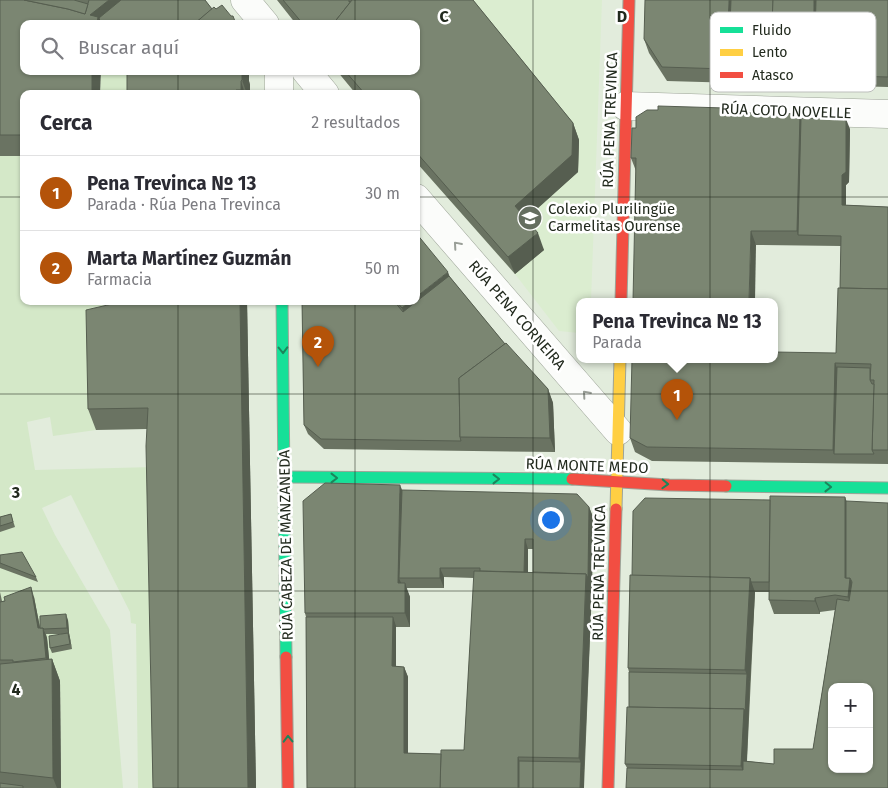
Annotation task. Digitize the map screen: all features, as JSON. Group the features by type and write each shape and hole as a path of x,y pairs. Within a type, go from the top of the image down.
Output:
{"street":[{"path":"245,0 262,20"},
{"name":"RÚA PENA TREVINCA","path":"621,298 629,0"},
{"path":"279,75 279,90"},
{"path":"309,75 322,90"},
{"name":"RÚA COTO NOVELLE","path":"625,106 888,114"},
{"name":"RÚA PENA CORNEIRA","path":"420,203 618,431"},
{"name":"RÚA CABEZA DE MANZANEDA","path":"282,305 288,788"},
{"name":"RÚA PENA TREVINCA","path":"608,788 620,363"},
{"name":"RÚA MONTE MEDO","path":"285,477 580,480 669,485 888,488"}],"shaded area":[{"name":"Colexio Plurilingüe Carmelitas Ourense","path":"374,0 602,0 591,298 576,298 576,333 559,331 515,274 420,167 420,90 353,90 340,75 420,75 420,20 409,20"},
{"path":"101,75 129,75 133,90 100,90"},
{"path":"0,156 20,156 20,305 116,305 94,332 96,430 53,436 50,417 27,422 35,470 154,467 161,788 138,788 136,624 131,623 130,612 71,495 42,508 55,535 110,630 123,788 61,788 60,681 0,608"}],"building":[{"path":"0,0 24,0 85,14 89,0 109,0 90,15 98,17 98,20 20,20 20,75 92,75 92,90 20,90 20,135 0,135"},
{"path":"24,0 74,0 88,4 85,14"},
{"path":"121,0 205,0 212,9 199,20 100,20 99,18"},
{"path":"283,0 349,0 349,2 352,0 336,20 300,20"},
{"path":"352,0 473,0 573,123 572,155 515,206 538,233 508,257 420,157 420,90 362,90 348,75 420,75 420,20 336,20"},
{"path":"645,0 729,0 728,12 710,12 710,68 662,67 644,39"},
{"path":"731,0 773,0 772,12 731,12"},
{"path":"773,0 814,0 814,12 772,12"},
{"path":"816,0 888,0 888,77 876,77 876,12 816,12"},
{"path":"222,5 234,20 199,20 214,7 216,9"},
{"path":"127,75 242,75 241,90 127,90"},
{"path":"658,106 725,108 725,112 800,114 797,231 751,231 749,298 633,298 636,158 631,158 632,128 636,128 636,117 647,110 658,110"},
{"path":"801,118 846,119 846,172 842,175 842,205 888,207 888,289 840,288 841,236 798,235"},
{"path":"420,238 448,272 420,294"},
{"path":"449,276 505,344 459,378 461,441 321,439 304,425 302,305 397,305 403,312 412,305 420,305 420,299"},
{"path":"838,288 888,289 888,450 872,450 874,380 870,380 871,364 835,363 833,450 647,447 630,438 632,363 778,363 778,352 836,353"},
{"path":"108,305 240,305 248,788 153,788 146,446 148,408 88,409 86,310"},
{"path":"506,343 548,389 550,438 460,437 459,378"},
{"path":"837,367 870,368 870,380 874,384 872,450 874,454 834,454"},
{"path":"325,483 400,485 398,583 405,583 405,613 305,613 303,501"},
{"path":"402,490 577,494 589,507 588,578 586,574 533,572 533,539 525,539 524,572 480,571 480,568 440,568 440,578 399,578"},
{"path":"770,496 845,497 845,578 850,578 848,597 835,595 815,598 815,601 769,600"},
{"path":"645,498 770,500 769,582 751,582 750,578 632,576 633,511"},
{"path":"846,501 888,503 888,788 626,788 627,768 743,770 743,761 774,764 774,749 813,749 837,599 849,601 852,582 850,578 846,578"},
{"path":"11,514 13,522 0,526 0,517"},
{"path":"22,552 36,577 0,563 0,555"},
{"path":"474,571 586,574 579,758 518,757 518,788 440,788 441,750 464,750"},
{"path":"630,575 750,578 745,670 628,668"},
{"path":"31,587 38,628 43,628 46,658 13,662 13,660 0,660 0,602 5,601 4,597"},
{"path":"66,614 67,628 40,628 40,616"},
{"path":"306,617 393,617 392,666 404,667 404,753 441,754 440,788 307,788"},
{"path":"68,633 70,644 50,648 49,636"},
{"path":"52,659 53,778 0,772 0,664"},
{"path":"629,672 747,674 745,713 744,709 629,707"},
{"path":"627,707 744,709 741,766 625,764"},
{"path":"519,761 581,762 580,788 519,788"},
{"path":"0,783 23,786 23,788 0,788"}],"traffic: fast":[{"path":"282,305 286,657"},
{"path":"285,477 572,479"},
{"path":"726,486 888,488"}],"traffic: slow":[{"path":"616,509 620,363"}],"traffic: jam":[{"path":"621,298 629,0"},
{"path":"572,479 669,485 726,486"},
{"path":"608,788 616,509"},
{"path":"286,657 288,788"}],"place":[{"name":"Colexio Plurilingüe Carmelitas Ourense","path":"530,218"},
{"name":"Marta Martínez Guzmán","path":"318,367"},
{"name":"Pena Trevinca Nº 13","path":"677,420"}]}
